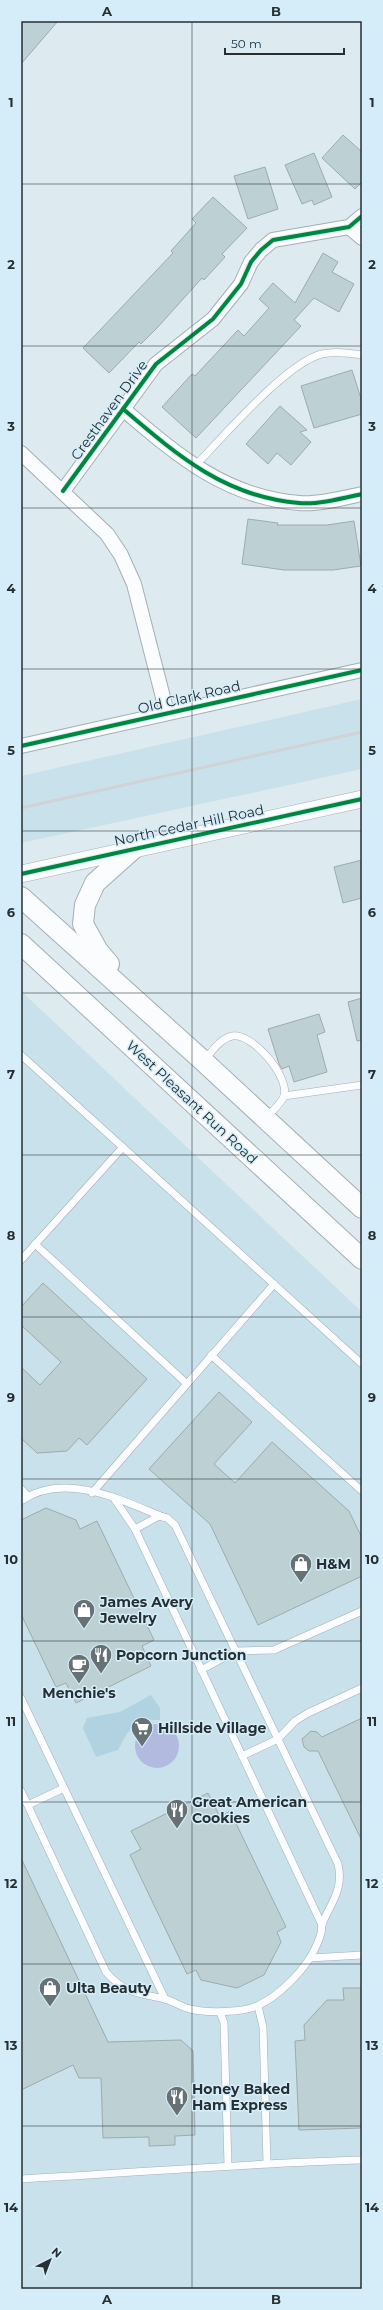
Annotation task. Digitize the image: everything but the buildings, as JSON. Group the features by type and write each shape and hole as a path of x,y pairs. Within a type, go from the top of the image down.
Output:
{"main road":[{"path":"133,849 95,883 85,905 83,924 98,951 202,1060"},
{"path":"21,897 266,1118 362,1208"},
{"name":"West Pleasant Run Road","path":"21,944 362,1259"}],"street":[{"name":"Cresthaven Drive","path":"63,491 156,364 214,319 241,284 251,262 273,240 348,227 362,216"},
{"path":"348,227 362,238"},
{"path":"123,409 178,456 220,482 260,497 300,504 362,494"},
{"path":"21,453 107,534 121,555 134,584 167,713"},
{"name":"Old Clark Road","path":"21,746 362,670"},
{"name":"North Cedar Hill Road","path":"21,874 362,799"}],"lane":[{"path":"194,466 286,375 306,360 323,354 362,355"},
{"path":"202,1060 215,1046 232,1036 243,1036 252,1041 277,1071 284,1084 284,1096 266,1118"},
{"path":"21,1055 362,1364"},
{"path":"284,1096 318,1093 362,1085"},
{"path":"21,1260 123,1147"},
{"path":"35,1244 186,1383"},
{"path":"92,1493 186,1383 274,1284"},
{"path":"211,1355 362,1491"},
{"path":"21,1501 28,1496 45,1490 70,1488 83,1489 92,1493 113,1497 168,1518 175,1525 338,1864 340,1875 332,1908 322,1925 321,1934 310,1958 283,1988 258,2006 220,2012 190,2009 165,1999 126,1990 106,1972 21,1791"},
{"path":"21,1489 28,1496"},
{"path":"113,1497 135,1529 322,1925"},
{"path":"135,1529 159,1516 168,1518"},
{"path":"201,1670 236,1651 274,1650 362,1612"},
{"path":"242,1756 278,1740 295,1721 308,1713 362,1688"},
{"path":"21,1698 165,1999"},
{"path":"28,1805 64,1788"},
{"path":"310,1958 362,1956"},
{"path":"258,2006 263,2027 267,2163"},
{"path":"220,2012 224,2023 228,2166"},
{"path":"21,2179 267,2163 362,2160"}],"shaded area":[{"path":"362,699 362,769 21,843 21,776"},
{"name":"Hillside Village","path":"21,991 362,1312 362,2289 21,2289"},
{"path":"151,1695 160,1708 160,1720 144,1721 138,1724 129,1731 118,1750 96,1757 83,1728 87,1718 120,1712"},
{"path":"157,1724 169,1728 175,1734 179,1746 175,1758 169,1764 157,1768 145,1764 139,1758 135,1746 139,1734 145,1728"}],"railway":[{"path":"21,808 362,732"}],"cycle path":[{"path":"63,491 156,364 213,319 241,284 251,262 261,250 273,240 349,227 362,216"},
{"path":"123,409 163,442 204,471 225,483 248,492 272,499 299,503 330,501 362,494"},
{"path":"21,746 362,670"},
{"path":"21,874 362,799"}],"place":[{"name":"H&M","path":"301,1584"},
{"name":"James Avery Jewelry","path":"84,1630"},
{"name":"Popcorn Junction","path":"101,1674"},
{"name":"Menchie's","path":"79,1684"},
{"name":"Hillside Village","path":"142,1748"},
{"name":"Great American Cookies","path":"177,1830"},
{"name":"Ulta Beauty","path":"50,2008"},
{"name":"Honey Baked Ham Express","path":"177,2116"}]}
